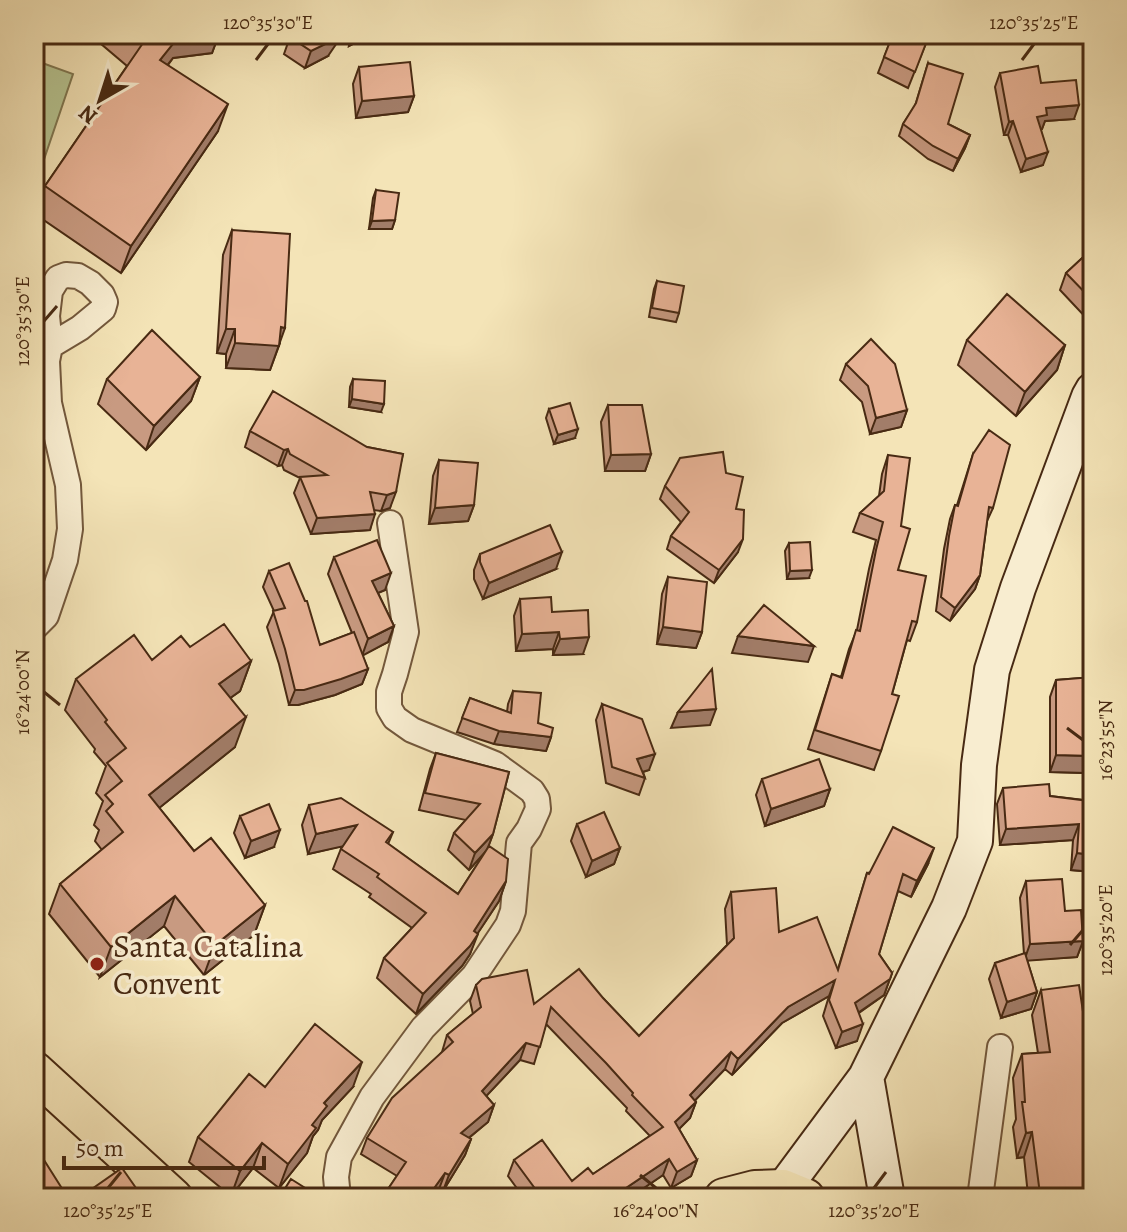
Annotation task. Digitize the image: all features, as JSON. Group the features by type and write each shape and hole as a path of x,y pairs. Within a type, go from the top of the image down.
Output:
{"main road":[{"path":"724,1198 755,1190 794,1193 866,1077 949,908 975,841 979,765 992,670 1018,588 1093,390"},
{"path":"34,1071 173,1198"},
{"path":"866,1077 887,1198"}],"street":[{"path":"34,628 46,616 65,560 70,529 68,485 49,403 47,361 50,346"},
{"path":"338,1198 336,1177 339,1157 372,1097 423,1028 474,976 508,925 513,911 519,843 538,809 532,791 495,764 412,730 395,718 389,708 389,692 406,632 390,523"},
{"path":"980,1198 1000,1047"}],"green space":[{"path":"34,60 73,74 38,177 34,176"}],"building":[{"path":"132,34 181,34 160,60 228,104 131,246 45,186 143,43"},
{"path":"293,34 338,34 334,40 311,51 290,37"},
{"path":"893,34 917,34 928,38 915,72 884,57"},
{"path":"410,62 414,96 362,101 359,67"},
{"path":"928,63 963,74 948,124 970,135 958,159 933,146 903,124 916,103"},
{"path":"1038,66 1041,83 1076,80 1079,105 1046,108 1047,115 1037,117 1048,152 1026,159 1013,121 1009,122 1000,73"},
{"path":"376,190 399,193 395,220 372,221"},
{"path":"232,230 290,234 285,328 281,327 279,346 235,343 235,329 226,329"},
{"path":"1093,248 1093,301 1066,273"},
{"path":"657,281 684,286 679,313 652,308"},
{"path":"1007,294 1065,345 1025,392 967,340"},
{"path":"152,330 200,377 154,426 107,379"},
{"path":"871,339 895,364 907,410 876,418 868,386 846,364"},
{"path":"353,379 385,381 384,404 352,399"},
{"path":"273,391 367,447 403,454 396,492 387,495 370,492 375,514 317,518 300,477 327,475 290,454 288,449 284,450 250,431"},
{"path":"570,403 578,429 558,435 549,409"},
{"path":"608,405 642,405 651,454 611,455"},
{"path":"989,430 1010,445 993,508 989,507 980,575 955,608 941,597 949,536 955,505 958,506 973,454"},
{"path":"723,452 726,473 743,477 736,509 744,510 743,539 719,570 671,536 689,512 665,486 680,458"},
{"path":"888,455 910,458 901,526 910,529 898,570 926,576 917,622 912,621 892,694 899,696 881,751 815,730 832,674 842,678 856,630 860,631 883,522 860,513 884,491"},
{"path":"439,460 478,463 474,505 435,508"},
{"path":"550,525 562,552 489,583 480,554"},
{"path":"377,540 391,573 372,581 394,626 368,639 334,557"},
{"path":"810,542 812,570 790,571 789,543"},
{"path":"289,563 307,601 320,645 354,632 368,669 304,690 295,690 273,611 285,608 269,571"},
{"path":"668,577 707,582 702,632 663,627"},
{"path":"551,597 552,612 588,610 589,637 560,639 559,632 522,634 520,599"},
{"path":"764,605 814,646 738,636"},
{"path":"224,624 251,661 219,684 246,717 149,795 194,851 211,838 265,905 215,945 175,896 111,947 60,884 123,832 106,811 113,804 105,795 122,781 107,763 126,748 76,679 134,635 152,660 181,636 190,647"},
{"path":"712,669 716,709 678,712"},
{"path":"1093,677 1093,855 1077,853 1079,824 1006,829 1003,788 1049,784 1050,796 1090,801 1092,756 1056,755 1056,680"},
{"path":"513,691 541,693 538,723 553,728 551,737 499,731 462,718 470,698 511,713"},
{"path":"602,704 642,719 655,754 637,759 645,778 612,767"},
{"path":"436,753 509,772 493,834 475,853 454,833 480,804 425,793"},
{"path":"819,759 830,789 771,809 762,779"},
{"path":"341,798 393,832 386,842 458,894 489,846 508,859 506,881 474,931 478,934 423,994 384,958 426,913 377,877 379,874 341,849 357,825 316,834 309,805"},
{"path":"269,804 280,830 251,841 240,816"},
{"path":"604,812 620,848 592,861 577,824"},
{"path":"893,827 934,848 917,881 903,874 879,954 892,973 890,979 855,1003 863,1024 842,1032 829,1000 835,980 788,1007 738,1059 731,1052 690,1095 696,1102 675,1122 697,1160 677,1172 669,1159 617,1194 614,1189 603,1198 542,1198 514,1160 542,1140 572,1181 588,1168 593,1174 663,1127 551,1007 540,1047 526,1043 482,1091 494,1105 461,1133 471,1139 449,1175 445,1173 427,1198 382,1198 406,1162 367,1138 392,1098 453,1042 447,1035 481,1007 476,985 482,979 527,970 534,1004 579,969 639,1036 734,938 731,892 776,888 779,932 817,917 838,970 867,873"},
{"path":"1062,879 1065,911 1081,910 1083,941 1030,944 1026,881"},
{"path":"1025,953 1037,992 1007,1002 995,963"},
{"path":"1079,985 1093,1065 1093,1198 996,1198 1040,1194 1032,1132 1026,1133 1022,1102 1025,1102 1022,1054 1050,1052 1041,990"},
{"path":"315,1024 362,1062 324,1103 327,1106 312,1125 316,1128 288,1164 262,1143 240,1171 198,1137 249,1074 265,1087"},
{"path":"44,1160 68,1198 34,1198 34,1166"},
{"path":"122,1168 143,1198 79,1198"},
{"path":"291,1179 321,1198 279,1198"}],"place":[{"name":"Santa Catalina Convent","path":"97,964"}]}
